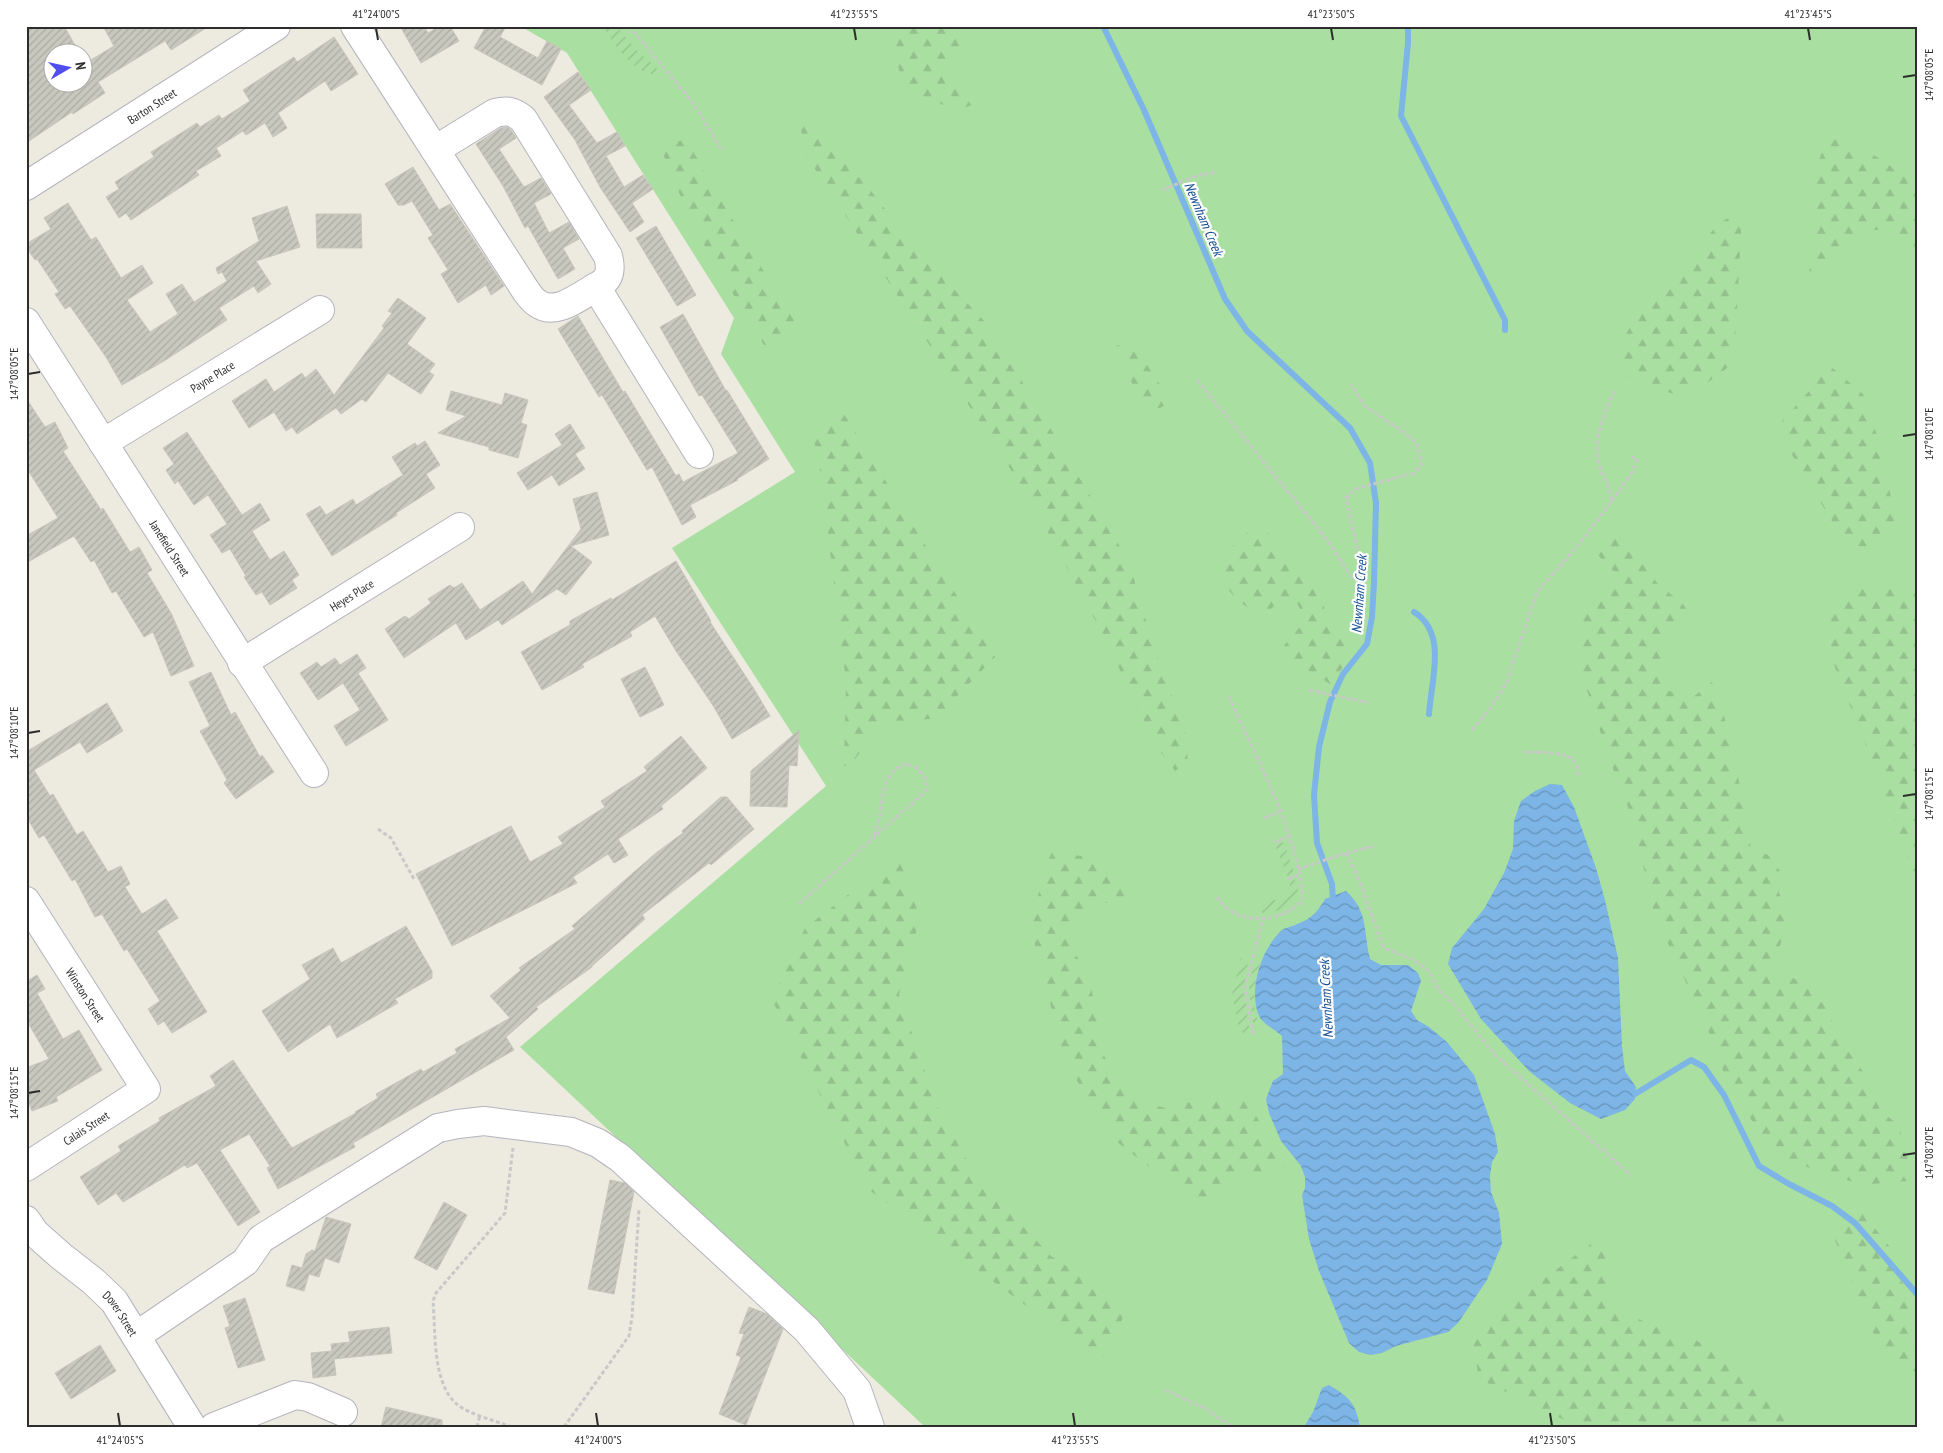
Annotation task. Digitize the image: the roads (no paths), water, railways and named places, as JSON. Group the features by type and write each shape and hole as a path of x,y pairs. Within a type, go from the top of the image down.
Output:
{"street":[{"name":"Barton Street","path":"26,186 276,26"},
{"path":"355,26 435,150 526,291 537,304 548,308 561,307 604,283 609,276 611,268 608,256 523,119 514,112 506,110 495,113 435,150"},
{"path":"596,287 699,454"},
{"name":"Payne Place","path":"102,443 320,310"},
{"name":"Janefield Street","path":"26,322 314,773"},
{"name":"Heyes Place","path":"242,663 460,527"},
{"name":"Winston Street","path":"26,901 146,1089"},
{"name":"Calais Street","path":"26,1167 146,1089"},
{"path":"136,1336 245,1262 261,1238 438,1128 484,1121 571,1132 598,1143 620,1158 807,1330 857,1390 870,1427"},
{"name":"Dover Street","path":"26,1220 35,1233 114,1301 192,1427"},
{"path":"214,1427 295,1395 308,1397 343,1412"}],"water":[{"path":"1550,784 1562,785 1574,807 1596,868 1618,958 1625,1071 1636,1087 1635,1099 1625,1110 1601,1119 1570,1103 1529,1071 1481,1019 1448,964 1452,948 1484,909 1504,873 1513,849 1514,821 1521,801 1535,791"},
{"path":"1346,891 1362,914 1370,959 1381,965 1408,965 1418,973 1421,981 1411,1011 1417,1020 1447,1042 1474,1075 1495,1134 1498,1152 1492,1162 1490,1176 1491,1192 1499,1213 1502,1244 1487,1280 1458,1323 1448,1332 1371,1355 1359,1352 1349,1343 1319,1271 1309,1239 1302,1195 1305,1188 1305,1177 1301,1166 1281,1141 1269,1113 1266,1099 1273,1081 1283,1074 1282,1036 1259,1016 1255,994 1258,971 1262,959 1274,939 1282,930 1309,918 1325,899"},
{"path":"1329,1385 1347,1397 1354,1406 1360,1427 1304,1427 1313,1412 1322,1388"}],"waterway":[{"name":"Newnham Creek","path":"1103,26 1144,110 1225,299 1247,331 1350,428 1370,463 1376,503 1372,617 1367,644 1343,674 1330,702 1319,747 1314,795 1317,843 1332,884 1333,904"},
{"path":"1408,26 1401,116 1505,320 1505,330"},
{"path":"1414,612 1424,621 1431,632 1434,645 1434,673 1429,714"},
{"path":"1635,1094 1691,1060 1704,1067 1724,1095 1759,1166 1832,1206 1855,1223 1917,1294"}]}
